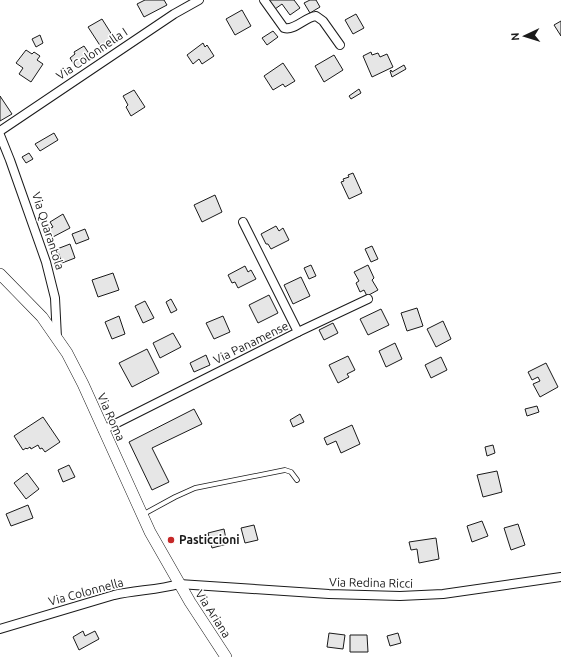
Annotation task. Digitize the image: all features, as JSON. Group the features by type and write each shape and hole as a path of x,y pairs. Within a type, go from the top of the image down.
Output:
{"main road":[{"name":"Via Roma","path":"0,274 37,312 57,338 80,379 142,515 179,584"},
{"name":"Via Ariana","path":"179,584 226,657"}],"street":[{"name":"Via Colonnella I","path":"0,131 174,14 199,0"},
{"path":"264,0 284,28 291,28 310,17 319,17 340,45"},
{"name":"Via Quarantola","path":"0,136 34,224 49,271 56,303 57,338"},
{"name":"Via Panamense","path":"103,430 298,332 243,222"},
{"path":"298,332 368,299"},
{"name":"Via Redina Ricci","path":"179,584 329,594 400,596 443,594 561,577"},
{"name":"Via Colonnella","path":"0,629 114,595 160,589 179,584"}],"lane":[{"path":"142,515 184,492 205,486 285,470 291,472 298,480"}],"building":[{"path":"145,0 164,0 167,5 144,17 137,4"},
{"path":"269,0 294,0 300,8 290,15 282,4 275,9"},
{"path":"310,0 316,0 320,7 310,13 304,3"},
{"path":"242,10 251,26 235,35 226,19"},
{"path":"356,14 364,28 353,34 345,20"},
{"path":"102,19 114,38 101,47 88,27"},
{"path":"561,21 561,36 554,25"},
{"path":"273,31 278,37 267,45 262,38"},
{"path":"40,35 43,43 36,47 32,39"},
{"path":"203,43 205,47 207,45 214,56 202,64 199,59 193,64 187,55"},
{"path":"84,46 92,58 76,68 70,58 75,54 74,52"},
{"path":"26,50 32,54 34,52 40,56 37,60 43,64 31,82 19,74 23,68 16,63"},
{"path":"371,52 372,55 378,53 380,57 387,54 393,67 372,77 363,56"},
{"path":"334,55 343,70 324,82 315,66"},
{"path":"283,63 295,81 285,87 283,84 273,90 264,76"},
{"path":"404,65 406,69 392,77 391,70 392,72"},
{"path":"359,89 361,93 351,99 349,96"},
{"path":"134,90 145,107 131,116 126,107 128,105 123,96"},
{"path":"0,96 12,114 0,121"},
{"path":"54,133 58,140 40,151 35,144"},
{"path":"29,153 33,159 26,163 22,157"},
{"path":"353,173 362,193 349,199 341,182 344,181 343,179 349,177 348,175"},
{"path":"215,195 222,212 202,222 194,205"},
{"path":"63,214 70,228 51,238 47,230 53,227 50,222"},
{"path":"276,226 279,231 283,228 289,240 271,249 268,244 266,244 261,234"},
{"path":"85,229 89,239 76,244 72,234"},
{"path":"70,244 75,258 62,263 57,249"},
{"path":"372,246 378,259 371,262 365,249"},
{"path":"311,265 316,276 309,279 304,268"},
{"path":"368,265 374,278 372,280 378,290 367,296 364,290 360,292 356,283 359,281 354,272"},
{"path":"245,266 248,272 251,270 256,279 238,288 235,282 232,283 228,275"},
{"path":"113,273 119,290 98,297 92,280"},
{"path":"301,277 310,296 293,304 284,285"},
{"path":"269,295 278,313 258,323 249,305"},
{"path":"171,299 177,310 171,313 166,302"},
{"path":"145,301 154,318 143,323 135,306"},
{"path":"417,308 423,326 407,331 401,313"},
{"path":"381,309 389,325 368,335 360,319"},
{"path":"119,316 125,334 112,339 105,322"},
{"path":"223,316 230,332 214,339 206,323"},
{"path":"443,321 451,339 436,347 427,329"},
{"path":"333,323 338,333 324,340 319,330"},
{"path":"173,333 181,347 160,358 153,343"},
{"path":"395,343 402,359 386,367 379,351"},
{"path":"147,349 159,373 132,387 119,363"},
{"path":"206,355 210,365 194,372 190,363"},
{"path":"348,356 355,370 347,374 349,377 338,383 329,365"},
{"path":"441,357 447,370 431,378 425,365"},
{"path":"546,363 558,387 540,397 533,384 540,381 538,377 532,380 528,372"},
{"path":"537,406 539,412 527,416 525,409"},
{"path":"194,409 202,424 152,448 169,482 152,490 129,442"},
{"path":"300,414 304,422 293,427 290,420"},
{"path":"43,417 60,442 45,452 42,448 40,449 38,445 31,449 30,447 23,450 14,436"},
{"path":"352,425 360,444 341,453 336,441 327,445 324,438"},
{"path":"493,445 495,453 487,456 485,447"},
{"path":"69,465 75,477 63,482 58,470"},
{"path":"497,471 502,492 483,497 477,475"},
{"path":"27,473 39,489 26,499 14,483"},
{"path":"28,505 33,518 11,526 6,514"},
{"path":"482,521 488,536 472,542 467,526"},
{"path":"518,524 525,545 511,550 504,528"},
{"path":"254,525 258,540 245,543 241,528"},
{"path":"224,529 227,544 212,548 208,533"},
{"path":"436,538 439,559 419,563 417,549 411,550 409,542"},
{"path":"83,631 85,636 95,631 99,639 79,650 73,637"},
{"path":"329,633 345,635 343,649 327,647"},
{"path":"398,633 401,643 390,646 387,636"},
{"path":"350,635 367,635 368,652 350,652"}],"place":[{"name":"Pasticcioni","path":"171,540"}]}
